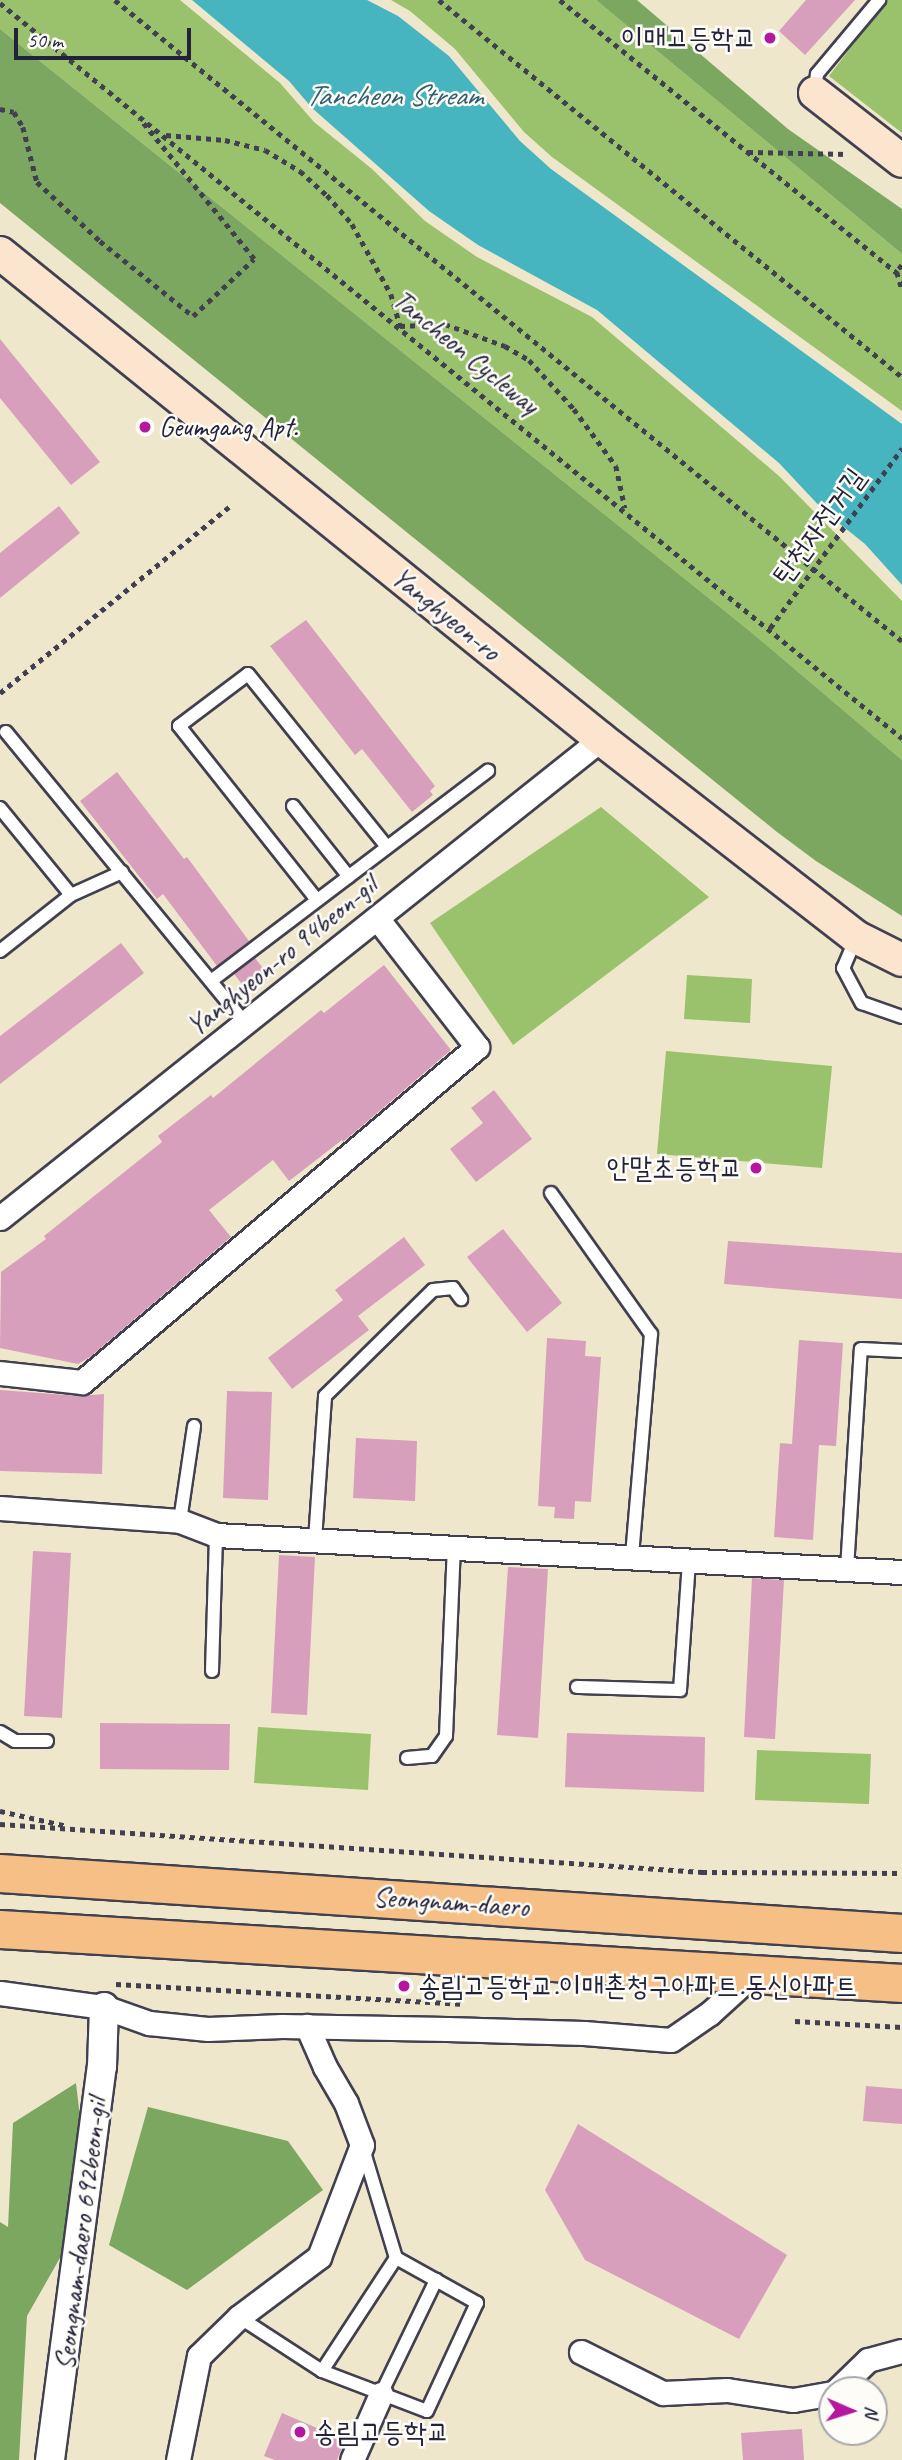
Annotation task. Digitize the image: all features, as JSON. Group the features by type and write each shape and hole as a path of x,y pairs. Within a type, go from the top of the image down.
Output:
{"main road":[{"path":"815,93 898,158"},
{"name":"Yanghyeon-ro","path":"0,253 601,739 856,937 902,960"},
{"name":"Seongnam-daero","path":"0,1873 902,1933"},
{"name":"Seongnam-daero","path":"0,1929 755,1972 902,1983"}],"street":[{"name":"Yanghyeon-ro 94beon-gil","path":"0,1218 601,739"},
{"path":"0,1373 82,1382 477,1047 377,918"},
{"path":"0,1508 180,1521 216,1535 902,1572"},
{"path":"0,1993 107,1995 149,2022 208,2029 307,2026 584,2033 671,2040 709,2013 755,1972"},
{"name":"Seongnam-daero 692beon-gil","path":"50,2460 98,2107 107,1995"},
{"path":"178,2460 199,2356 239,2317 318,2258 351,2167 362,2145 346,2103 325,2067 307,2026"},
{"path":"851,2376 868,2360 902,2351"},
{"path":"581,2352 663,2393 727,2390 793,2400 818,2396"},
{"path":"352,2460 381,2394"}],"lane":[{"path":"815,93 817,74 879,0"},
{"path":"317,900 179,726 248,674 387,847"},
{"path":"6,732 245,1023"},
{"path":"211,981 488,771"},
{"path":"293,806 349,877"},
{"path":"0,808 71,895"},
{"path":"1,948 71,895 122,872"},
{"path":"856,937 843,968 862,1003 902,1017"},
{"path":"551,1193 651,1334 632,1557"},
{"path":"315,1540 326,1396 433,1290 453,1288 461,1299"},
{"path":"847,1569 860,1349 902,1351"},
{"path":"180,1521 194,1426"},
{"path":"212,1671 216,1535"},
{"path":"407,1758 432,1756 446,1735 454,1549"},
{"path":"577,1687 680,1690 689,1561"},
{"path":"0,1732 15,1741 47,1741"},
{"path":"322,2371 396,2258 387,2220 362,2145"},
{"path":"239,2317 322,2371 427,2411 477,2303 396,2258"},
{"path":"381,2394 436,2280"}],"path":[{"path":"115,0 902,641"},
{"path":"439,0 902,377"},
{"path":"560,0 902,276"},
{"name":"Tancheon Cycleway","path":"0,3 625,509 902,738"},
{"path":"0,109 13,112 23,127 37,182 100,241 193,317 254,259 135,113"},
{"path":"166,135 225,140 265,150 300,171 327,195 352,224 391,293 400,326 445,324 505,346 530,360 574,409 616,466 625,509"},
{"path":"748,152 898,158"},
{"path":"897,272 902,265"},
{"path":"897,272 902,289"},
{"name":"탄천자전거길","path":"770,628 902,448"},
{"path":"0,694 229,507"},
{"path":"0,1811 80,1829"},
{"path":"0,1824 702,1872 902,1873"},
{"path":"107,1995 465,2004"},
{"path":"795,2021 902,2027"}],"green space":[{"path":"0,0 180,0 280,83 314,122 372,169 425,221 477,257 592,317 779,476 902,601 902,760 751,632 0,29"},
{"path":"391,0 596,0 902,254 902,411 552,157 524,132 455,49 410,11"},
{"path":"596,0 637,0 788,129 902,209 902,254"},
{"path":"887,0 902,0 902,133 829,76"},
{"path":"0,29 751,632 902,760 902,916 816,861 777,832 0,203"},
{"path":"601,807 709,897 513,1045 430,923"},
{"path":"687,975 752,979 750,1023 684,1019"},
{"path":"666,1051 832,1066 822,1168 657,1154"},
{"path":"258,1727 371,1734 368,1790 254,1783"},
{"path":"757,1750 871,1754 869,1804 755,1800"},
{"path":"76,2083 90,2205 27,2316 19,2460 0,2460 0,2222 8,2227 13,2123"},
{"path":"148,2107 288,2141 323,2190 187,2290 109,2245"}],"water":[{"name":"Tancheon Stream","path":"192,0 367,0 398,16 449,56 520,141 551,169 902,424 902,585 865,544 825,512 779,463 597,310 478,245 429,211 312,108 289,81"}],"building":[{"path":"806,0 855,0 805,55 779,31"},
{"path":"0,339 100,462 71,485 0,398"},
{"path":"59,506 80,533 0,598 0,553"},
{"path":"306,620 435,786 430,791 433,795 412,812 362,749 355,755 270,646"},
{"path":"117,772 184,859 187,857 249,941 217,966 163,894 157,899 80,801"},
{"path":"121,943 144,973 0,1084 0,1036"},
{"path":"255,958 270,977 249,993 234,974"},
{"path":"384,965 451,1050 343,1142 342,1140 289,1181 273,1160 209,1210 231,1237 90,1357 78,1364 0,1348 1,1272 46,1239 44,1236 162,1142 158,1136 211,1095 213,1098 321,1010 324,1013"},
{"path":"494,1090 532,1139 476,1182 450,1149 483,1123 471,1108"},
{"path":"503,1229 562,1303 527,1332 467,1257"},
{"path":"404,1237 425,1265 358,1316 369,1330 292,1389 268,1358 343,1300 335,1290"},
{"path":"728,1241 902,1253 902,1299 724,1284"},
{"path":"547,1338 586,1341 585,1356 601,1357 591,1502 575,1501 574,1519 554,1518 555,1507 538,1506"},
{"path":"799,1340 843,1343 836,1446 819,1445 813,1540 774,1537 780,1443 792,1444"},
{"path":"0,1390 80,1396 104,1394 102,1474 0,1471"},
{"path":"227,1391 272,1392 268,1500 223,1498"},
{"path":"356,1438 417,1441 415,1501 353,1498"},
{"path":"33,1551 71,1553 62,1718 24,1716"},
{"path":"279,1555 315,1557 307,1715 271,1713"},
{"path":"508,1567 548,1569 538,1738 497,1735"},
{"path":"752,1578 784,1580 775,1739 744,1737"},
{"path":"100,1723 230,1724 229,1770 100,1769"},
{"path":"567,1733 705,1737 704,1792 565,1787"},
{"path":"866,2086 902,2089 902,2124 863,2121"},
{"path":"578,2124 787,2255 739,2339 585,2260 545,2190"},
{"name":"송림고등학교","path":"282,2413 345,2440 337,2460 275,2460 264,2456"},
{"path":"802,2429 804,2460 743,2460 741,2433"}],"place":[{"name":"이매고등학교","path":"770,38"},
{"name":"Geumgang Apt.","path":"145,427"},
{"name":"안말초등학교","path":"756,1168"},
{"name":"송림고등학교.이매촌청구아파트.동신아파트","path":"404,1986"},
{"name":"송림고등학교","path":"300,2432"}]}
